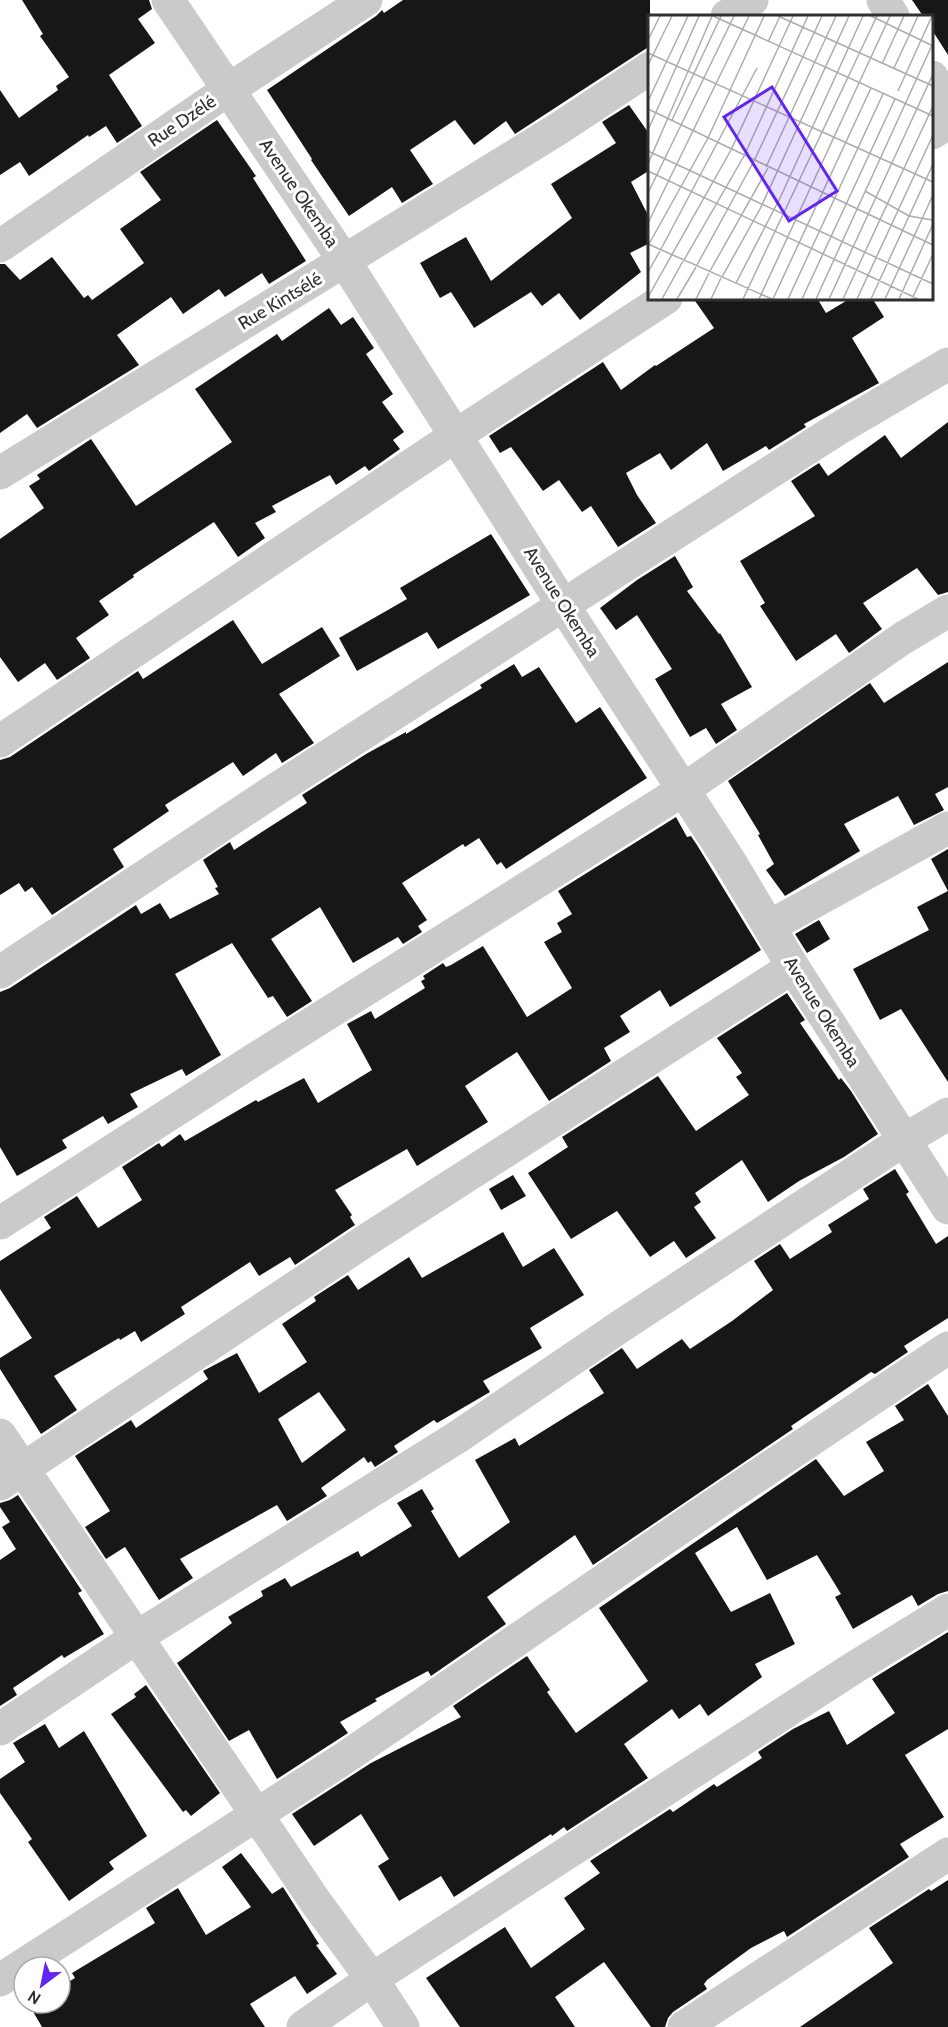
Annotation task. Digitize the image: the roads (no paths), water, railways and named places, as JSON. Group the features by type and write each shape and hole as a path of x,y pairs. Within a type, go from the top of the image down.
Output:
{"street":[{"name":"Avenue Okemba","path":"168,0 345,262 729,860 793,966 948,1208"},
{"name":"Rue Dzélé","path":"0,246 230,89 366,0"},
{"path":"729,15 752,0"},
{"path":"883,0 892,15"},
{"name":"Rue Kintsélé","path":"0,473 345,262 558,129 648,69"},
{"path":"933,78 948,102"},
{"path":"933,133 948,123"},
{"path":"0,741 455,436 663,300"},
{"path":"0,972 275,790 836,430 948,364"},
{"path":"0,1223 260,1056 683,790 903,638 948,611"},
{"path":"770,926 948,828"},
{"path":"11,1476 365,1241 793,966"},
{"path":"0,1729 137,1637 456,1438 621,1326 904,1140 948,1114"},
{"path":"0,1980 346,1757 721,1500 948,1348"},
{"path":"0,1434 11,1476 137,1637 315,1901 372,1978 403,2027"},
{"path":"303,2027 372,1978 855,1667 948,1610"},
{"path":"684,2027 948,1854"}]}
